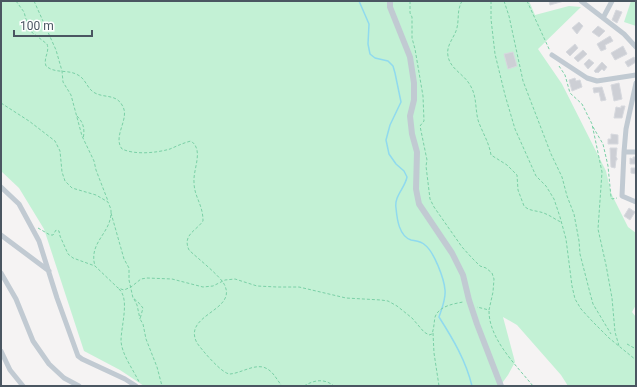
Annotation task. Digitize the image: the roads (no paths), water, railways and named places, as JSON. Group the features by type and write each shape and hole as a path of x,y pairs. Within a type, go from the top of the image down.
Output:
{"street":[{"path":"390,1 392,13 410,56 414,83 414,100 410,116 412,134 417,152 416,188 419,204 452,253 463,275 470,304 502,386"},
{"path":"581,1 624,34 636,47"},
{"path":"603,18 612,1"},
{"path":"550,52 587,78 597,80 636,75"},
{"path":"636,83 626,129 622,196 636,202"},
{"path":"624,152 636,152"},
{"path":"1,187 19,204 33,228 78,356 136,386"},
{"path":"1,235 49,271"},
{"path":"1,273 16,299 33,341 48,364 64,378 79,386"},
{"path":"1,351 10,370 23,386"}],"waterway":[{"path":"359,1 369,24 368,44 370,54 375,58 388,61 393,66 401,102 390,125 386,140 389,154 396,164 404,171 407,177 396,204 399,227 407,238 425,245 432,253 438,266 443,279 445,293 444,304 439,317 458,350 472,386"}]}
